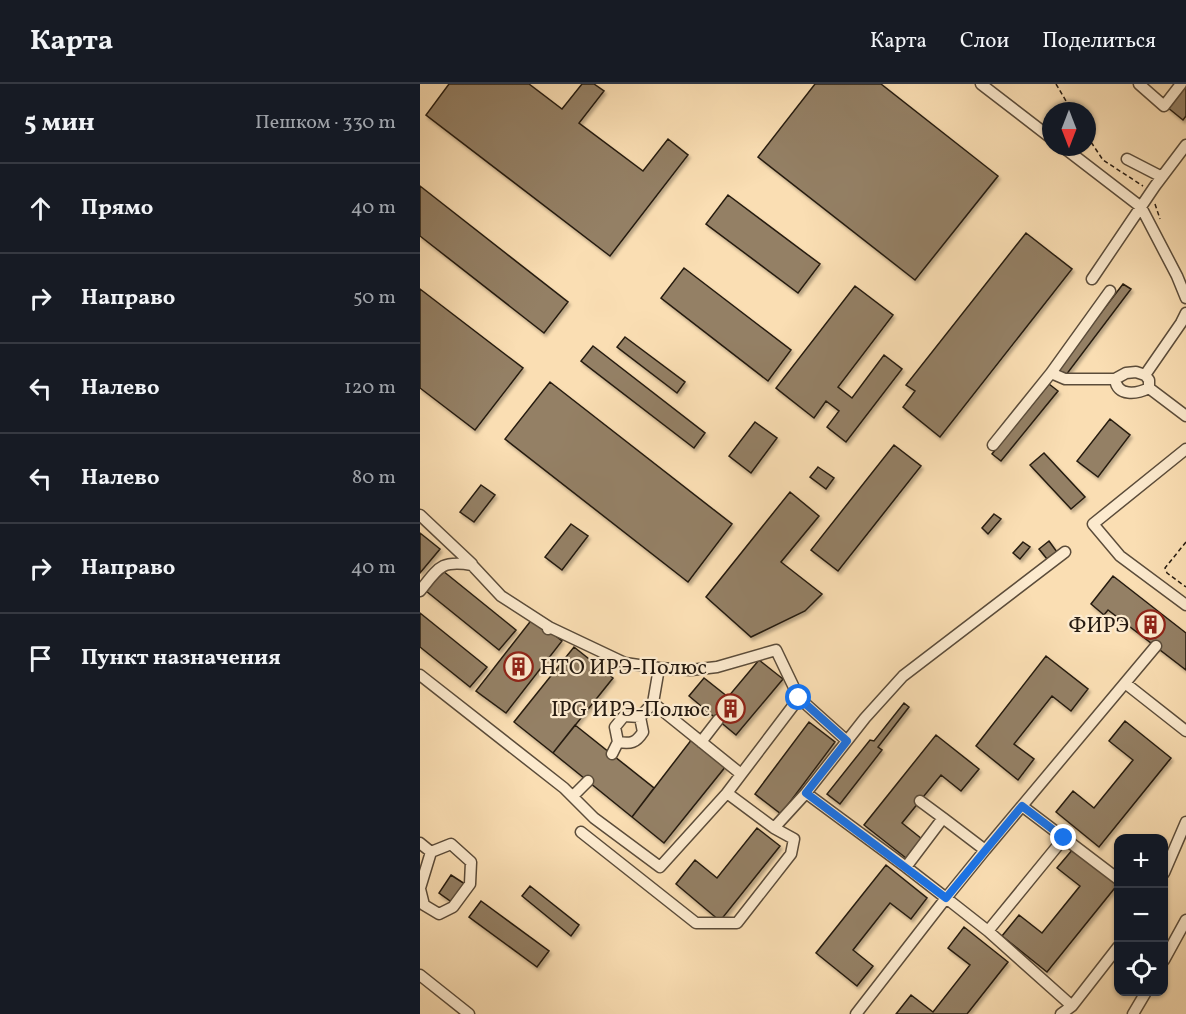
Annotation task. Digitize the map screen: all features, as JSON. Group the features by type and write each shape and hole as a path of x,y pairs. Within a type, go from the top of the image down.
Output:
{"street":[{"path":"981,84 1042,131"},
{"path":"1141,84 1164,106 1181,84"},
{"path":"1092,279 1186,145"},
{"path":"1075,156 1141,207 1160,240 1186,298"},
{"path":"1127,159 1162,177"},
{"path":"993,445 1051,373 1110,291"},
{"path":"1145,375 1186,313"},
{"path":"1051,373 1065,379 1115,379 1136,372 1145,375 1149,380 1149,388"},
{"path":"1115,379 1120,390 1128,393 1138,393 1149,388"},
{"path":"1149,388 1186,416"},
{"path":"1186,449 1093,524 1120,556 1186,605"},
{"path":"420,514 501,596 549,628 625,663 691,670 717,667 776,650 799,698 847,741"},
{"path":"774,828 903,676 1065,552"},
{"path":"420,591 444,564 454,562 472,565"},
{"path":"856,1014 985,850 1156,646"},
{"path":"640,717 652,703 659,668"},
{"path":"420,675 564,788 594,818 660,867 727,793 799,698"},
{"path":"1125,683 1186,731"},
{"path":"652,703 741,774"},
{"path":"612,754 618,742 615,727 624,716 640,717"},
{"path":"618,742 630,744 638,740 643,732 640,717"},
{"path":"701,742 718,720"},
{"path":"573,796 588,781"},
{"path":"581,832 696,923 737,923 791,854 794,839 774,828 727,793"},
{"path":"806,793 988,931 1072,1006"},
{"path":"920,801 985,850"},
{"path":"1022,806 1114,875"},
{"path":"906,867 944,818"},
{"path":"1168,864 1186,822"},
{"path":"988,931 1064,838"},
{"path":"420,843 431,852"},
{"path":"451,844 471,862 470,884 453,907 439,914 424,905 420,888 431,852 451,844"},
{"path":"1168,953 1186,920"},
{"path":"1060,1014 1072,1006 1114,953"},
{"path":"420,975 469,1014"},
{"path":"1133,1014 1144,996"}],"path":[{"path":"1056,84 1067,102"},
{"path":"1096,150 1103,160 1151,192"},
{"path":"1186,542 1165,568 1167,573 1185,586 1186,582"}],"building":[{"path":"449,84 529,84 562,109 582,84 594,84 604,91 579,123 643,171 668,139 688,155 610,256 426,115"},
{"path":"815,84 881,84 998,176 915,280 758,157"},
{"path":"1186,84 1186,116 1183,120 1167,107"},
{"path":"420,186 568,302 544,333 420,236"},
{"path":"728,195 820,264 798,293 706,224"},
{"path":"1026,233 1072,269 940,437 903,407 915,391 906,385"},
{"path":"684,268 791,350 768,381 661,298"},
{"path":"1123,284 1131,289 1066,375 1058,369"},
{"path":"855,286 893,315 838,387 852,398 884,355 902,369 846,442 827,427 839,411 826,401 814,418 776,388"},
{"path":"420,289 523,368 475,430 420,388"},
{"path":"625,337 685,382 677,393 617,347"},
{"path":"593,346 705,433 694,448 581,361"},
{"path":"550,382 732,524 688,582 505,439"},
{"path":"1049,384 1058,391 1001,461 992,454"},
{"path":"1110,419 1130,435 1098,477 1077,461"},
{"path":"755,422 777,438 751,473 729,456"},
{"path":"894,445 921,466 838,571 811,550"},
{"path":"1044,453 1085,497 1071,509 1030,465"},
{"path":"818,467 834,478 826,489 810,477"},
{"path":"481,485 495,495 474,522 460,512"},
{"path":"790,492 819,516 781,562 822,594 805,611 751,637 706,597"},
{"path":"994,514 1001,519 988,534 982,528"},
{"path":"571,524 588,536 562,570 545,557"},
{"path":"420,533 440,549 420,573"},
{"path":"1049,541 1057,552 1047,559 1039,549"},
{"path":"1023,542 1030,547 1020,559 1013,553"},
{"path":"443,571 516,630 499,650 426,591"},
{"name":"ФИРЭ","path":"1113,576 1186,633 1186,670 1108,610 1104,615 1091,604"},
{"path":"420,613 487,667 470,687 420,647"},
{"name":"НТО ИРЭ-Полюс","path":"533,618 562,641 506,713 476,691"},
{"path":"574,647 613,678 553,753 514,722"},
{"path":"1046,656 1088,689 1071,711 1052,696 1014,744 1034,759 1018,780 976,746"},
{"name":"IPG ИРЭ-Полюс","path":"759,660 783,679 736,735 689,696 704,678 728,697"},
{"path":"904,703 909,707 878,747 882,750 840,804 827,794 870,740 874,741"},
{"path":"1125,721 1171,758 1099,847 1056,812 1073,791 1094,808 1133,760 1109,741"},
{"path":"809,722 835,742 781,814 755,794"},
{"path":"575,725 654,788 632,817 553,753"},
{"path":"936,735 979,769 961,791 941,775 902,823 922,839 906,858 864,825"},
{"path":"692,739 726,766 664,843 632,817"},
{"path":"757,828 780,846 720,921 676,884 695,860 717,878"},
{"path":"1073,849 1114,881 1114,889 1047,972 1002,936 1019,915 1042,933 1080,886 1057,868"},
{"path":"886,865 927,898 911,919 890,903 853,950 873,966 857,986 816,953"},
{"path":"451,875 465,884 453,903 439,893"},
{"path":"530,886 579,925 571,936 522,896"},
{"path":"481,901 549,951 537,967 469,917"},
{"path":"964,927 1008,962 967,1014 896,1014 911,995 933,1012 970,965 948,948"}],"place":[{"name":"ФИРЭ","path":"1150,624"},
{"name":"НТО ИРЭ-Полюс","path":"519,666"},
{"name":"IPG ИРЭ-Полюс","path":"731,708"}],"route":[{"path":"799,698 847,741 806,793 946,898 1022,806 1064,838"}]}
